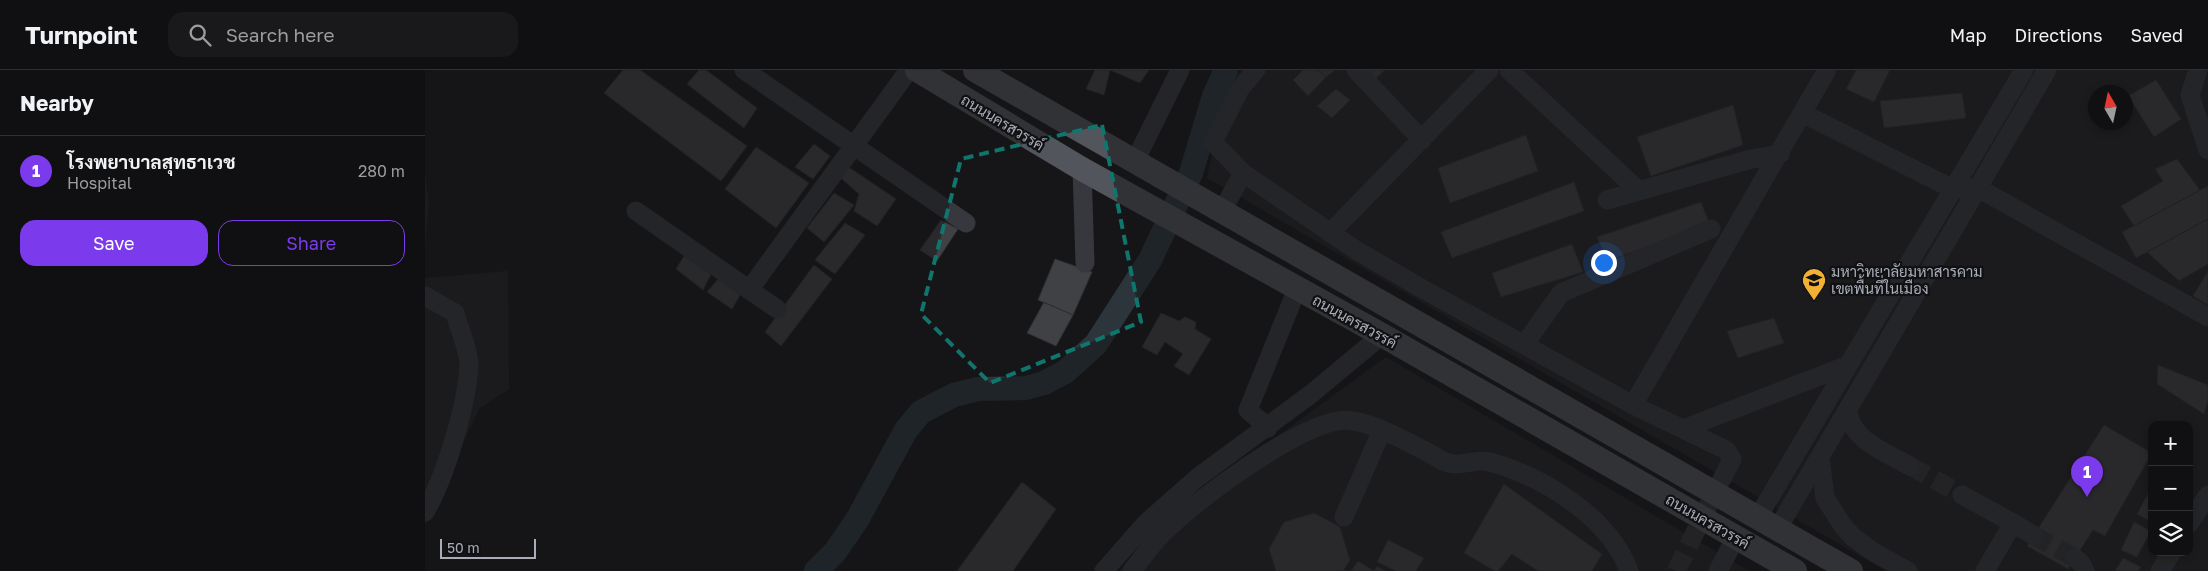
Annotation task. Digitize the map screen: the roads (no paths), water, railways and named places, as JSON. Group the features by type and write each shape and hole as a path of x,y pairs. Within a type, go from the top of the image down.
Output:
{"main road":[{"name":"ถนนนครสวรรค์","path":"917,70 1081,170 1382,336 1795,571"},
{"name":"ถนนนครสวรรค์","path":"975,70 1851,571"},
{"path":"1473,388 1487,363"}],"street":[{"path":"744,70 853,147 966,223"},
{"path":"749,290 909,70"},
{"path":"1135,161 1180,70"},
{"path":"1256,70 1240,89 1213,142 1243,174 1331,233 1421,288 1633,405 1726,450 1732,458 1722,479"},
{"path":"1356,70 1422,140"},
{"path":"1331,233 1489,70"},
{"path":"1509,70 1639,191"},
{"path":"1633,405 1827,70"},
{"path":"2198,70 2190,96 2208,150"},
{"path":"2023,73 2043,78 1820,457 1768,523 1834,389 2023,73"},
{"path":"1802,114 1953,189 1978,188 2208,317"},
{"path":"1993,122 2011,131"},
{"path":"1607,200 1751,159 1780,154"},
{"path":"1081,170 1085,262"},
{"path":"1217,208 1243,174"},
{"path":"636,211 777,309"},
{"path":"1524,345 1561,293 1711,229"},
{"path":"1907,266 1925,277"},
{"path":"1268,428 1248,410 1297,289"},
{"path":"425,296 455,313 469,364 463,407 435,494 425,512"},
{"path":"1872,324 1891,335"},
{"path":"1104,571 1146,523 1197,478 1268,428 1382,336"},
{"path":"1683,429 1848,365"},
{"path":"1834,389 1851,404"},
{"path":"1851,404 1850,420 1860,437 1911,466"},
{"path":"1132,571 1159,537 1187,511 1255,462 1298,436 1322,425 1339,420 1355,420 1381,430 1449,463 1489,461 1525,475 1565,496 1592,517 1613,540 1629,571"},
{"path":"1344,517 1381,430"},
{"path":"1820,457 1825,498 1843,526 1853,537 1872,551 1908,571"},
{"path":"2193,518 2208,494"},
{"path":"1962,495 2033,535"},
{"path":"1985,571 2013,524"},
{"path":"1718,571 1736,537"},
{"path":"2160,571 2169,556"}],"waterway":[{"path":"816,571 835,552 857,520 906,430 921,412 954,395 978,389 1026,388 1044,383 1065,372 1096,344 1150,260 1191,173 1214,96 1226,70"}],"tunnel":[{"path":"1910,466 1962,495"},
{"path":"1676,571 1720,482"},
{"path":"2033,535 2075,558"}],"place":[{"name":"มหาวิทยาลัยมหาสารคาม เขตพื้นที่ในเมือง","path":"1814,301"},
{"name":"โรงพยาบาลสุทธาเวช","path":"2087,497"}]}
